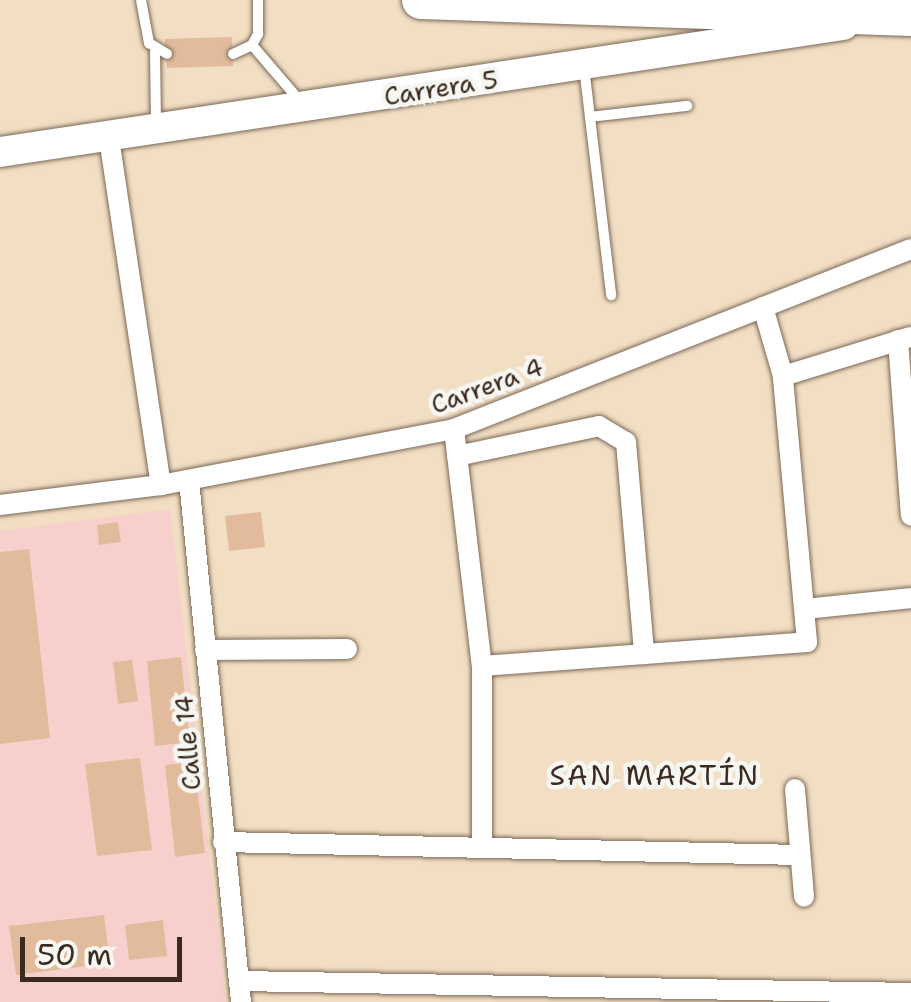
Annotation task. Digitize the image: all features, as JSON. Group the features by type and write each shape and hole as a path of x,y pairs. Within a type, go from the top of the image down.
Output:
{"highway":[{"path":"421,0 896,18"}],"street":[{"name":"Carrera 5","path":"0,152 156,132 896,18"},
{"path":"109,138 161,484"},
{"name":"Carrera 4","path":"0,505 189,480 454,429 911,249"},
{"path":"482,666 807,642 782,376 763,307"},
{"path":"782,376 905,338 911,516"},
{"path":"457,456 599,426 626,442 644,654"},
{"path":"454,429 482,666 482,843"},
{"name":"Calle 14","path":"189,480 240,992"},
{"path":"805,609 911,598"},
{"path":"205,650 347,649"},
{"path":"795,789 804,897"},
{"path":"223,842 482,843 799,855"},
{"path":"240,992 850,997 911,993"}],"lane":[{"path":"142,0 161,52 156,132"},
{"path":"258,0 252,45 306,108"},
{"path":"233,54 252,45"},
{"path":"584,66 611,295"},
{"path":"590,117 687,106"}],"shaded area":[{"path":"170,509 226,1002 0,1002 0,531"}],"building":[{"path":"232,37 233,66 167,68 165,39"},
{"path":"261,512 265,547 229,551 225,516"},
{"path":"118,522 121,542 99,545 97,525"},
{"path":"29,549 50,738 0,744 0,552"},
{"path":"181,657 190,742 155,746 147,661"},
{"path":"132,660 138,701 118,704 113,662"},
{"path":"140,758 152,850 97,856 85,764"},
{"path":"194,762 205,853 175,857 165,765"},
{"path":"104,915 110,963 16,975 9,926"},
{"path":"163,920 167,956 129,960 125,925"}],"district":[{"name":"SAN MARTÍN","path":"655,775"}]}
